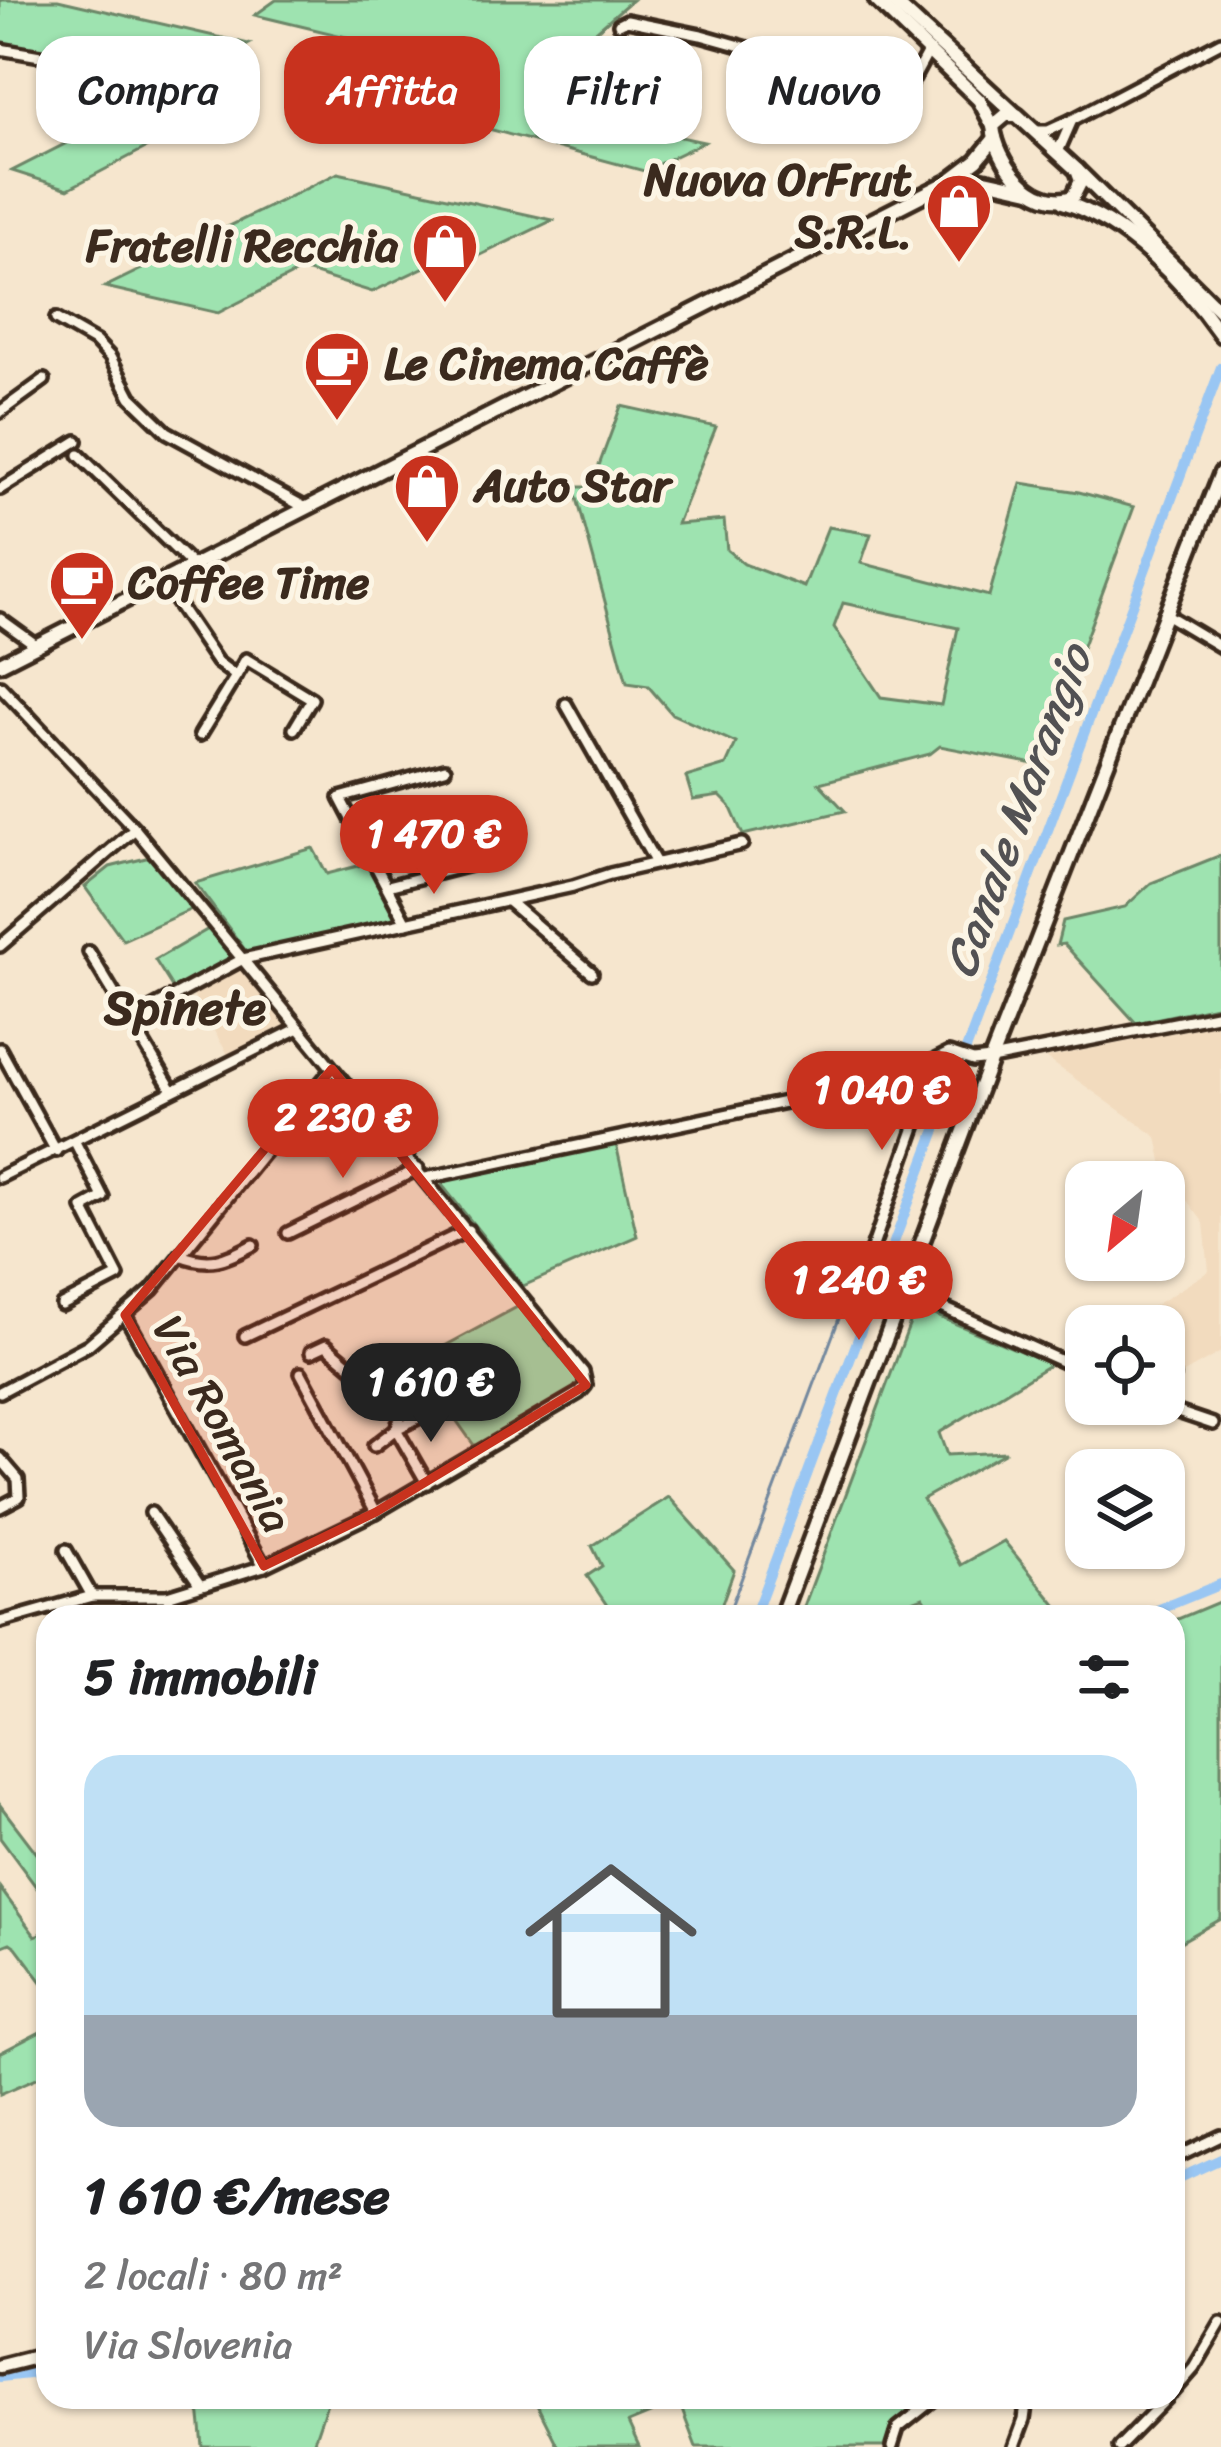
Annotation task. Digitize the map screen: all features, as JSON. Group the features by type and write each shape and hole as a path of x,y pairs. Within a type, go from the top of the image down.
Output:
{"street":[{"path":"876,0 980,100 1003,161 1032,191"},
{"path":"892,0 1217,306"},
{"path":"619,24 627,20 701,34 899,90 910,85 929,50"},
{"path":"1036,131 1072,120 1221,42"},
{"path":"0,49 36,55"},
{"path":"0,664 948,182 977,160 1006,115 1017,116"},
{"path":"1058,152 1072,120"},
{"path":"1062,201 1079,189 1077,170"},
{"path":"948,182 981,179 1032,191 1119,228 1198,305 1221,335"},
{"path":"56,319 96,342 110,357 130,397 167,432 306,508"},
{"path":"0,412 44,380"},
{"path":"0,489 77,441"},
{"path":"79,455 193,566"},
{"path":"786,1605 991,1060 1221,473"},
{"path":"162,581 218,662 236,676"},
{"path":"1164,613 1221,647"},
{"path":"0,619 35,645"},
{"path":"200,735 246,659 312,699 294,729"},
{"path":"0,686 136,829 422,1173 583,1372 586,1385 579,1394 376,1512 264,1565 167,1596 92,1596 60,1605"},
{"path":"566,704 656,862"},
{"path":"406,923 340,798 445,769"},
{"path":"0,946 136,829"},
{"path":"130,1020 243,959 742,844"},
{"path":"388,886 470,865"},
{"path":"508,901 592,973"},
{"path":"89,952 172,1090"},
{"path":"288,1233 422,1173 899,1078 944,1056 991,1060 1221,1014"},
{"path":"0,1177 299,1028"},
{"path":"0,1049 56,1150"},
{"path":"867,1262 944,1056"},
{"path":"0,1392 88,1345 125,1315 332,1069"},
{"path":"62,1305 118,1276 83,1208 103,1196 75,1142"},
{"path":"245,1336 468,1230"},
{"path":"180,1255 204,1264 225,1260 253,1245"},
{"path":"904,1290 1065,1363"},
{"name":"Via Romania","path":"125,1315 264,1565"},
{"path":"310,1352 326,1345 403,1410 396,1430 427,1483"},
{"path":"374,1446 442,1406 417,1372"},
{"path":"301,1373 376,1512"},
{"path":"1185,1414 1214,1424"},
{"path":"0,1458 18,1478 20,1497 0,1507"},
{"path":"152,1513 200,1586"},
{"path":"66,1550 92,1596"},
{"path":"167,1596 170,1605"},
{"path":"0,1622 36,1612"},
{"path":"1185,2153 1221,2136"},
{"path":"1185,2378 1221,2322"},
{"path":"0,2362 36,2356"},
{"path":"892,2447 898,2428 922,2409"},
{"path":"1014,2447 1025,2409"},
{"path":"1119,2447 1156,2409"}],"highlighted area":[{"path":"332,1069 586,1385 376,1512 264,1566 125,1315"}],"shaded area":[{"path":"242,968 290,1027 230,1058 192,994"},
{"path":"1221,1023 1221,1352 1185,1372 1185,1305 1155,1305 1209,1271 1204,1223 1185,1198 1185,1161 1162,1161 1157,1137 1046,1058"}],"green space":[{"path":"0,0 58,0 214,36 36,36 36,49 0,42"},
{"path":"276,0 632,0 590,36 524,36 524,139 500,132 500,36 342,36 255,15"},
{"path":"65,144 153,144 68,189 12,171"},
{"path":"544,144 700,144 644,171"},
{"path":"338,173 553,220 462,264 446,257 372,292 302,270 218,313 105,287"},
{"path":"621,406 716,427 677,524 724,520 727,550 744,564 804,587 828,527 871,534 861,563 989,596 1021,483 1134,507 1039,765 940,746 930,754 819,783 845,811 743,835 720,796 693,800 686,777 726,765 736,743 672,714 648,686 627,683 574,487 591,487","holes":["843,603 958,628 941,705 881,697 834,627"]},
{"path":"313,848 327,874 369,863 399,918 248,954 195,883"},
{"path":"1221,855 1221,1005 1136,1023 1064,944 1057,945 1063,921 1125,907 1151,883"},
{"path":"154,856 194,908 123,940 85,887 110,867"},
{"path":"212,927 235,956 174,990 155,960"},
{"path":"616,1144 637,1236 523,1286 442,1185 445,1179"},
{"path":"521,1305 580,1374 577,1389 476,1448 415,1362"},
{"path":"916,1307 1051,1364 939,1433 947,1455 1006,1452 923,1499 961,1565 1004,1541 1056,1605 929,1605 923,1597 902,1605 804,1605"},
{"path":"669,1497 734,1570 721,1605 607,1605 587,1576 602,1566 592,1546"},
{"path":"1221,1601 1221,1919 1185,1939 1185,1616"},
{"path":"0,1805 36,1852 36,1887 0,1838"},
{"path":"0,1888 36,1936 36,1974 16,1947 10,1943 0,1947"},
{"path":"36,2034 36,2078 0,2094 0,2053"},
{"path":"199,2409 325,2409 312,2447 203,2447"},
{"path":"539,2409 662,2409 628,2423 639,2447 558,2447"},
{"path":"682,2409 916,2409 890,2430 888,2447 696,2447"}],"waterway":[{"name":"Canale Marangio","path":"758,1605 1221,367"},
{"path":"732,1605 858,1268"},
{"path":"1169,1605 1221,1584"},
{"path":"1185,2176 1221,2159"},
{"path":"0,2377 36,2373"}],"place":[{"name":"Nuova OrFrut S.R.L.","path":"959,265"},
{"name":"Fratelli Recchia","path":"445,305"},
{"name":"Le Cinema Caffè","path":"337,423"},
{"name":"Auto Star","path":"427,545"},
{"name":"Coffee Time","path":"82,642"}],"district":[{"name":"Spinete","path":"185,1007"}]}
